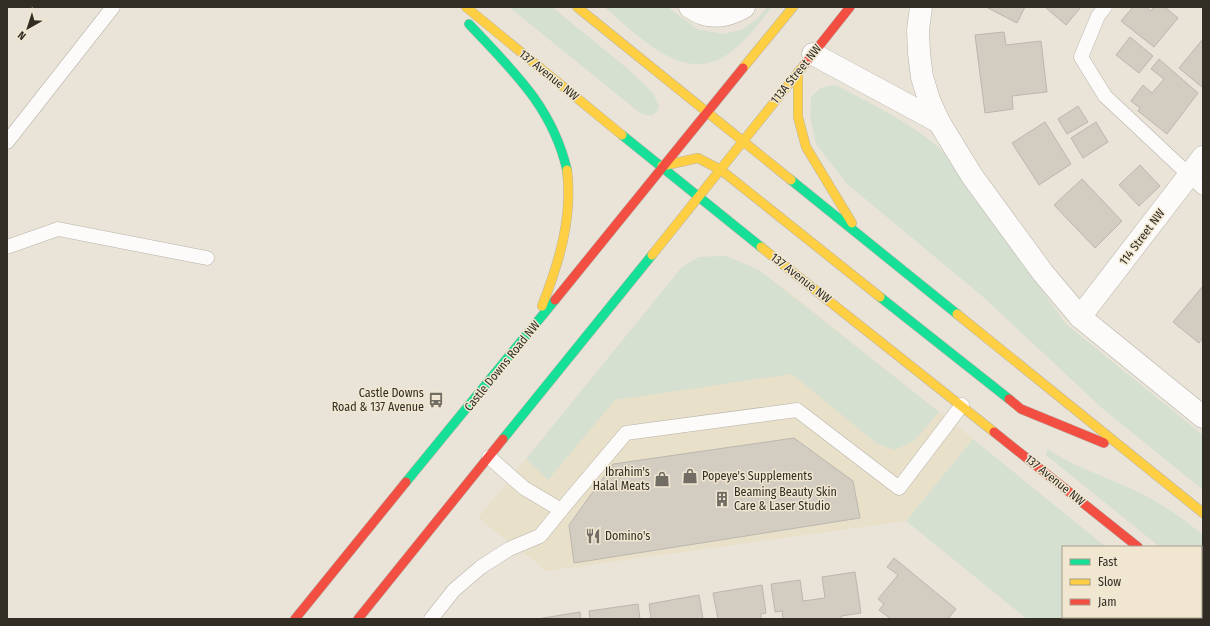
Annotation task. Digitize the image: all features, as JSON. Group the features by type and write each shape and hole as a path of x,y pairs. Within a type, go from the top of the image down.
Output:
{"main road":[{"path":"577,7 1203,514"},
{"path":"708,113 793,7"},
{"name":"113A Street NW","path":"743,142 850,7"},
{"path":"461,12 534,97 553,128 568,174 570,199 563,247 550,289 533,328"},
{"name":"137 Avenue NW","path":"461,12 662,166 1137,546"},
{"path":"798,72 798,117 806,147 860,236"},
{"name":"Castle Downs Road NW","path":"295,619 533,328 662,166 708,113"},
{"path":"358,619 743,142"},
{"path":"662,166 698,158 721,170 1021,409 1128,453"}],"street":[{"path":"697,11 721,17 734,13 744,7"},
{"path":"921,7 918,30 922,77 929,100 939,122 972,176 1043,274 1080,317 1203,417"},
{"path":"813,54 939,122"},
{"name":"114 Street NW","path":"1080,317 1196,181 1203,157"}],"lane":[{"path":"7,142 113,7"},
{"path":"1105,7 1098,16 1081,57 1105,96 1196,181"},
{"path":"7,247 58,229 207,258"},
{"path":"431,619 454,590 481,568 509,549 540,536 626,433 796,410 899,488 962,405"},
{"path":"489,457 524,488 561,510"}],"shaded area":[{"path":"726,256 759,270 789,292 973,439 906,521 547,571 478,518 682,267 699,257"}],"green space":[{"path":"509,7 552,7 628,69 653,93 659,106 658,110 652,115 640,113"},
{"path":"604,7 668,7 697,29 723,34 741,30 756,20 767,7 772,7 749,36 735,49 720,59 704,64 688,63 673,58 658,50 643,40"},
{"path":"835,85 904,122 942,150 1066,324 1203,435 1203,490 1103,409 982,296 847,184 816,144 810,116 811,97 820,88"},
{"path":"726,256 759,270 939,412 914,441 895,450 877,444 792,374 615,400 548,480 526,459 682,267 699,257"},
{"path":"973,439 1105,546 1062,546 1062,618 1195,619 1027,619 906,521"},
{"path":"1048,449 1082,468 1150,498 1189,523 1203,535 1203,581 1202,546 1159,546 1046,455"}],"building":[{"path":"986,7 1025,7 1017,23"},
{"path":"1045,7 1081,7 1066,25"},
{"path":"1133,7 1146,7 1151,11 1154,7 1165,7 1178,18 1154,47 1121,21"},
{"path":"1004,32 1006,45 1041,41 1047,92 1012,96 1013,109 985,113 975,35"},
{"path":"1130,37 1153,56 1139,73 1116,55"},
{"path":"1203,39 1203,88 1179,68"},
{"path":"1159,59 1198,93 1167,134 1138,111 1140,108 1131,101 1143,85 1152,93 1164,79 1151,69"},
{"path":"1078,106 1088,122 1067,134 1058,119"},
{"path":"1045,122 1071,164 1039,185 1012,143"},
{"path":"1096,122 1108,142 1083,158 1071,138"},
{"path":"1140,165 1160,186 1139,206 1119,185"},
{"path":"1082,179 1122,221 1095,248 1054,205"},
{"path":"1203,286 1203,338 1199,343 1173,322"},
{"name":"Beaming Beauty Skin Care & Laser Studio","path":"794,438 853,481 860,518 574,563 569,525 613,464"},
{"path":"894,558 956,609 948,619 891,619 879,610 884,604 878,599 898,575 887,567"},
{"path":"855,572 861,613 841,616 842,619 783,619 782,611 775,612 771,584 800,580 803,601 825,598 822,577"},
{"path":"762,585 766,613 761,614 761,619 718,619 713,593"},
{"path":"699,595 703,619 651,619 649,604"},
{"path":"638,604 640,619 590,619 589,611"},
{"path":"580,612 581,619 537,619"}],"traffic: fast":[{"path":"469,24 515,74 541,108 560,147 567,170"},
{"path":"622,135 761,247"},
{"path":"791,180 957,314"},
{"path":"503,439 652,255"},
{"path":"880,297 1009,399"},
{"path":"406,482 555,300"}],"traffic: slow":[{"path":"466,7 622,135"},
{"path":"577,7 791,180"},
{"path":"743,68 793,7"},
{"path":"652,255 804,65"},
{"path":"798,72 798,117 806,147 852,223"},
{"path":"662,166 698,158 721,170 880,297"},
{"path":"542,306 554,273 563,240 568,205 567,170"},
{"path":"761,247 994,432"},
{"path":"957,314 1203,513"}],"traffic: jam":[{"path":"804,65 850,7"},
{"path":"555,300 743,68"},
{"path":"1009,399 1021,409 1104,443"},
{"path":"994,432 1137,546"},
{"path":"358,619 503,439"},
{"path":"295,619 406,482"}],"place":[{"name":"Castle Downs Road & 137 Avenue","path":"436,400"},
{"name":"Popeye's Supplements","path":"690,476"},
{"name":"Ibrahim's Halal Meats","path":"662,479"},
{"name":"Beaming Beauty Skin Care & Laser Studio","path":"722,499"},
{"name":"Domino's","path":"593,536"}]}
